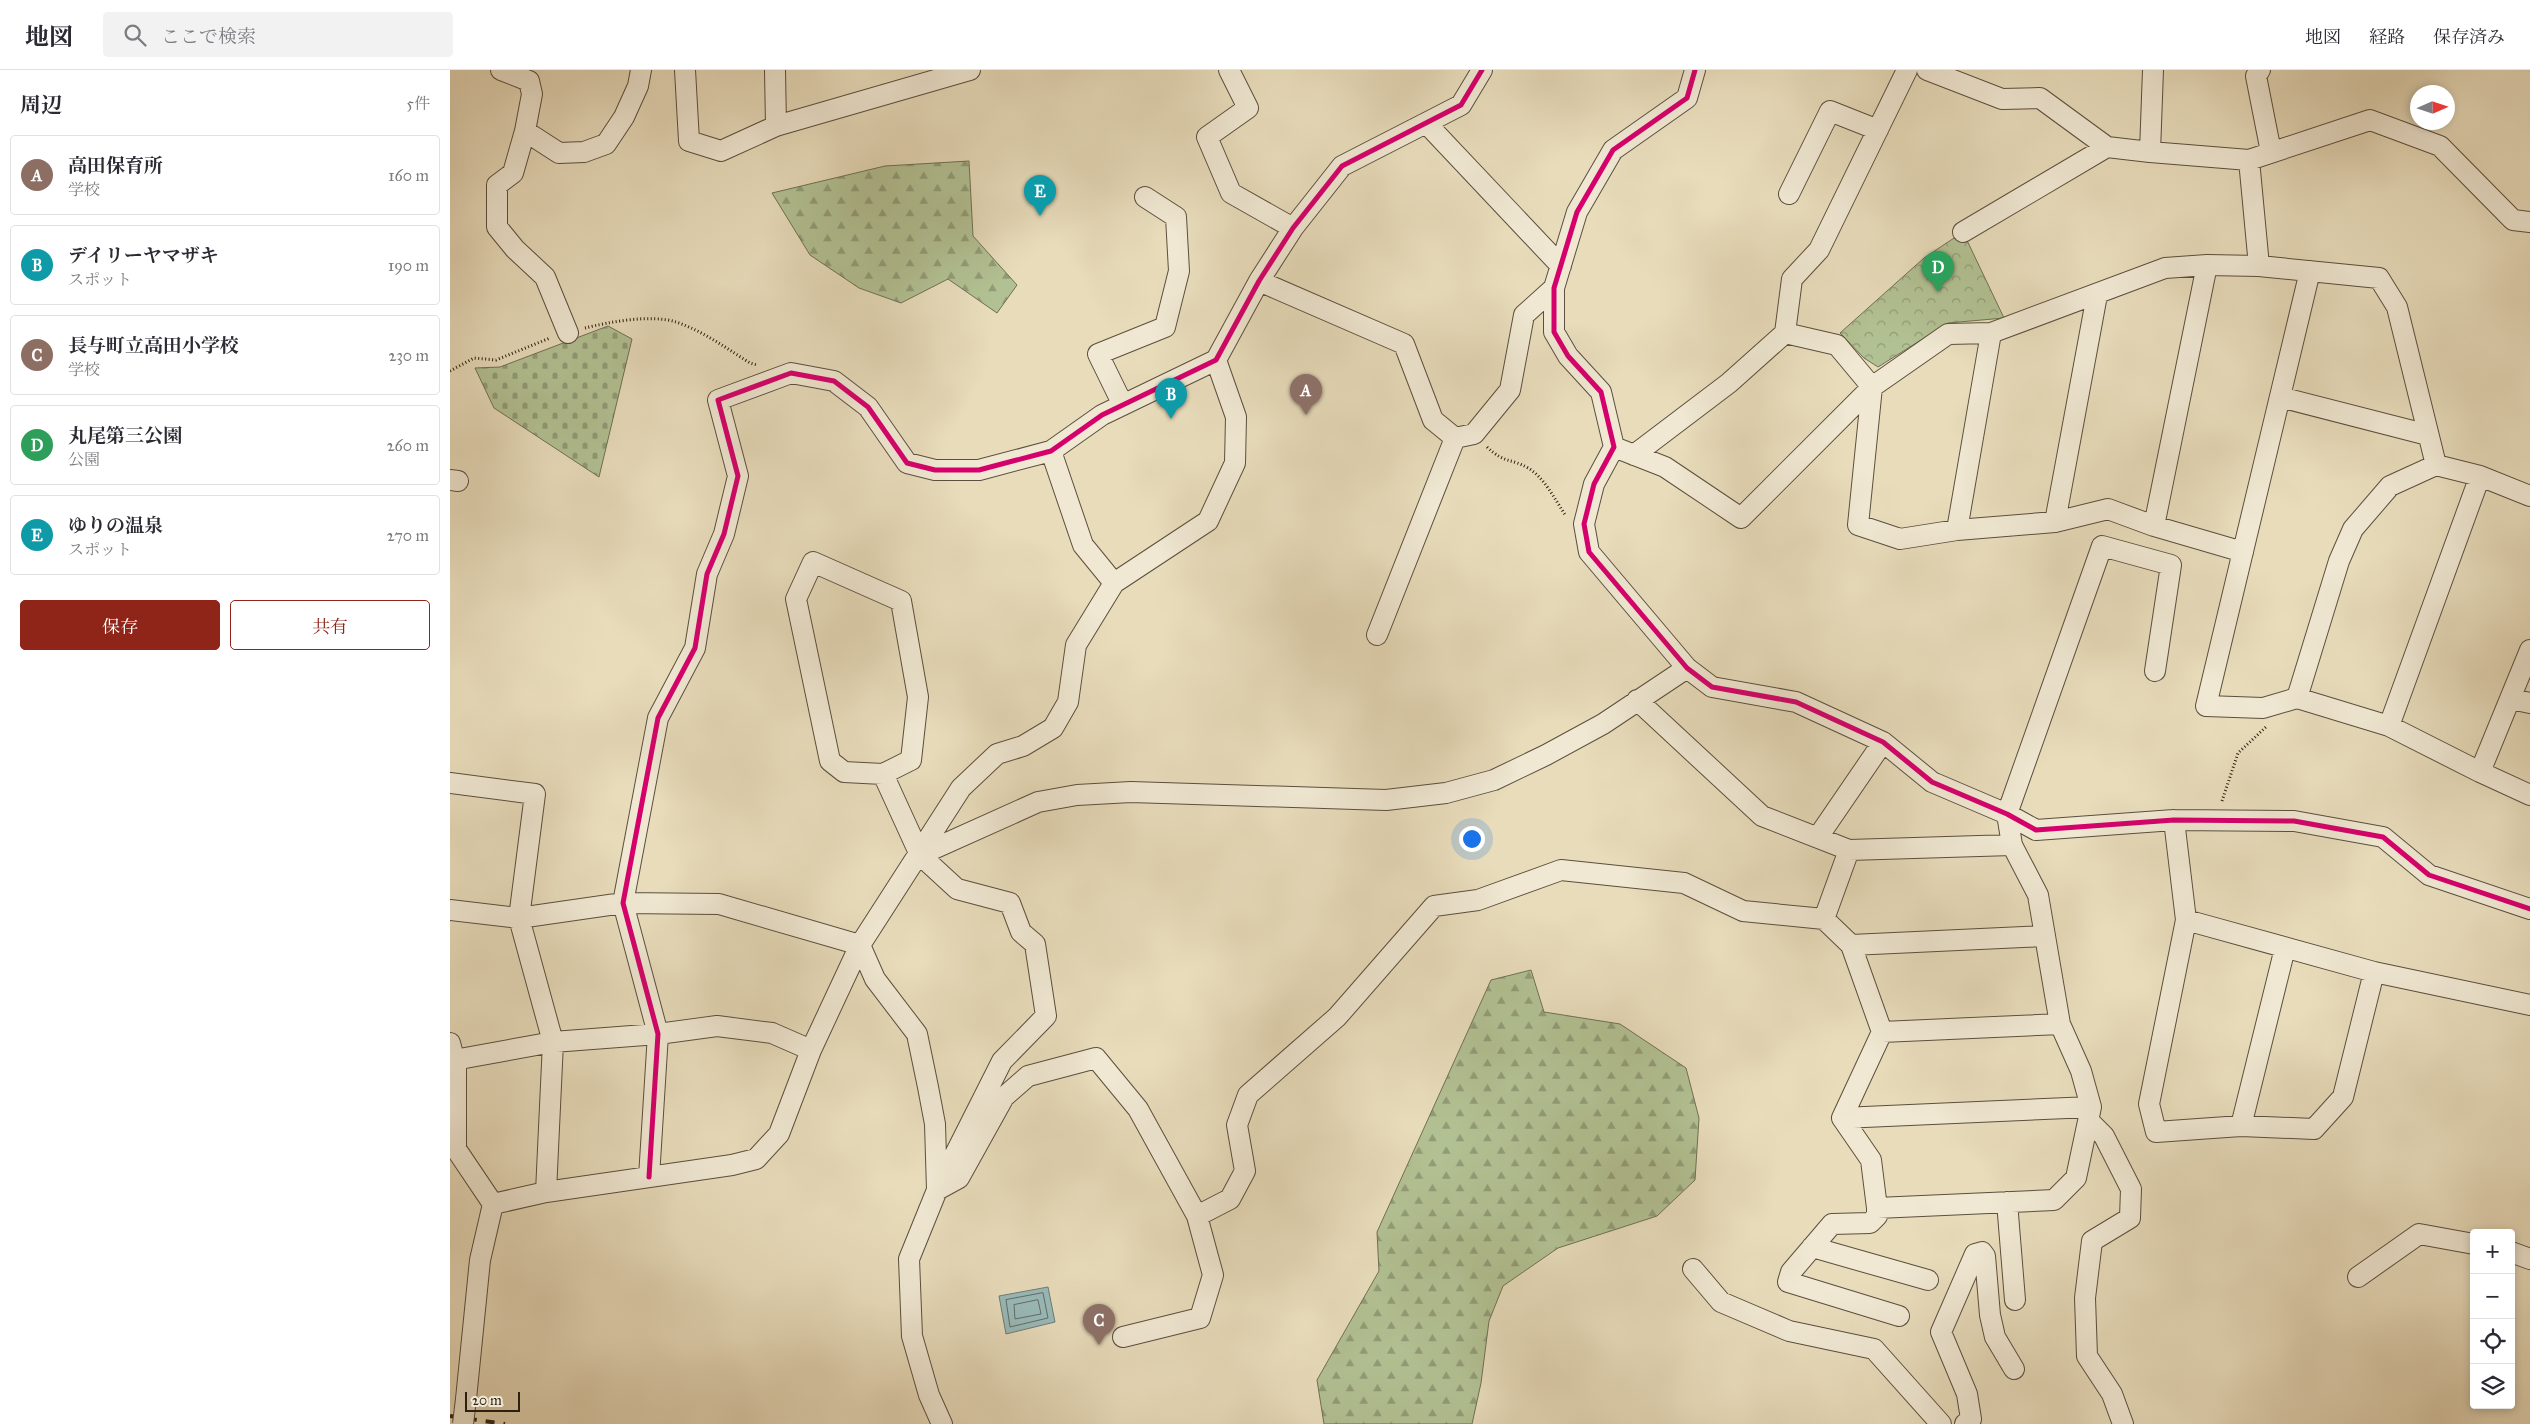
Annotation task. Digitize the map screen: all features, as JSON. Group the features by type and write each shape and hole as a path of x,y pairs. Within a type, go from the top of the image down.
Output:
{"street":[{"path":"501,70 524,74 529,81 532,94 525,132 513,172 497,185 497,226 515,249 545,277 568,332"},
{"path":"525,132 558,153 584,152 606,144 624,118 638,86 641,70"},
{"path":"685,70 689,140 721,151 776,126 970,70"},
{"path":"775,70 776,126"},
{"path":"1229,70 1248,108 1207,137 1231,193 1293,228"},
{"path":"649,1177 658,1034 623,903 658,718 695,648 707,574 724,534 738,476 718,400 791,373 834,381 868,407 907,463 935,470 979,470 1051,451 1102,415 1216,360 1259,281 1293,228 1342,166 1461,105 1482,70"},
{"path":"1695,70 1686,98 1613,150 1577,212 1554,288 1554,332 1568,356 1602,392 1614,447 1594,484 1584,524 1589,552 1687,668 1712,687 1796,702 1883,742 1932,782 2006,814 2036,830 2174,820 2294,821 2383,837 2430,875 2530,909"},
{"path":"1634,454 1729,383 1785,333 1792,279 1819,250 1908,70"},
{"path":"1927,70 2002,99 2040,98 2107,147 2150,152 2248,160 2370,120 2440,146 2513,220 2530,222"},
{"path":"2150,152 2153,70"},
{"path":"2260,70 2256,76 2271,152"},
{"path":"1790,194 1830,111 1878,130"},
{"path":"1426,123 1560,266"},
{"path":"1963,232 2107,147"},
{"path":"2248,160 2259,266"},
{"path":"1123,405 1098,354 1166,327 1179,271 1176,217 1145,197"},
{"path":"2154,526 2207,265"},
{"path":"1614,447 1665,467 1741,518 1872,386 1948,334 1991,333 2165,268 2207,265 2259,266 2378,278 2397,307 2436,465"},
{"path":"2310,271 2206,706 2262,708 2297,698 2389,726 2530,795"},
{"path":"1259,281 1404,344 1433,420 1465,436"},
{"path":"1377,635 1465,436 1510,390 1524,314 1554,288"},
{"path":"2055,522 2097,295"},
{"path":"1785,333 1837,345 1872,386 1858,525 1900,539 1957,530 2055,522 2108,509 2154,526 2243,552"},
{"path":"1957,530 1991,333"},
{"path":"493,1204 546,1192 732,1165 756,1159 779,1134 811,1050 860,945 962,788 997,754 1022,746 1053,728 1068,702 1076,645 1114,583 1208,521 1235,463 1236,417 1216,360"},
{"path":"2280,397 2428,435"},
{"path":"1051,451 1083,545 1114,583"},
{"path":"2297,698 2339,561 2353,529 2390,486 2436,465 2480,476 2530,496"},
{"path":"2389,726 2480,476"},
{"path":"2123,1424 2112,1394 2087,1356 2085,1298 2092,1241 2130,1218 2130,1189 2104,1136 2090,1115 2081,1071 2060,1024 2038,895 2012,845 2006,814 2102,546 2171,565 2155,671"},
{"path":"813,562 901,601 918,697 911,760 883,774 844,772 830,761 796,598 813,562"},
{"path":"2480,772 2521,701 2530,650"},
{"path":"920,855 1038,802 1077,795 1131,792 1386,800 1446,793 1494,780 1546,755 1603,724 1687,668"},
{"path":"1637,700 1762,816 1849,850 2012,845"},
{"path":"1818,837 1883,742"},
{"path":"883,774 920,855 957,889 1010,903 1021,932 1035,944 1046,1016 1002,1061 937,1190 909,1259 912,1336 929,1395 942,1424"},
{"path":"450,783 535,794 519,918 553,1042 546,1192"},
{"path":"2174,820 2186,920 2149,1104 2156,1132 2242,1126 2314,1129 2343,1097 2374,972"},
{"path":"1824,919 1849,850"},
{"path":"1197,1216 1230,1199 1245,1171 1237,1125 1248,1096 1337,1017 1434,906 1478,900 1560,870 1684,883 1743,911 1824,919 1851,945 1882,1032 1842,1118"},
{"path":"450,910 519,918 623,903 719,904 860,945 875,979 917,1034 935,1124 937,1190"},
{"path":"2186,920 2374,972 2530,1005"},
{"path":"1851,945 2046,936"},
{"path":"2242,1126 2285,948"},
{"path":"1882,1032 2060,1024"},
{"path":"463,1424 480,1260 493,1204 456,1149 452,1052 658,1034 717,1026 772,1032 811,1050"},
{"path":"937,1190 959,1178 1004,1097 1028,1076 1096,1058 1138,1109 1197,1216 1213,1275 1200,1318 1123,1338"},
{"path":"1842,1118 2090,1115"},
{"path":"1877,1208 2054,1200 2076,1178 2090,1115"},
{"path":"1842,1118 1871,1160 1877,1216 1870,1223 1832,1224 1791,1272 1788,1282 1899,1316"},
{"path":"2007,1202 2015,1300"},
{"path":"2358,1277 2419,1234 2470,1243"},
{"path":"1812,1247 1928,1280"},
{"path":"1965,1424 1971,1419 1967,1394 1941,1332 1975,1254 1982,1252 1985,1256 1990,1315 1995,1337 2014,1369"},
{"path":"2515,1253 2530,1259"},
{"path":"1693,1270 1721,1302 1790,1331 1874,1349 1941,1424"}],"path":[{"path":"450,371 474,358 496,360 568,332 605,323 641,320 674,322 703,334 750,363 791,373"},
{"path":"1465,436 1499,458 1528,468 1544,483 1569,521"},
{"path":"2216,820 2238,753 2271,722"}],"green space":[{"path":"969,161 973,236 1017,285 997,313 948,279 901,303 859,288 810,255 772,193 885,166"},
{"path":"1963,232 2004,318 1948,323 1878,367 1864,358 1840,333 1924,258"},
{"path":"608,326 632,339 599,477 494,408 475,368 500,367"},
{"path":"1531,970 1544,1012 1620,1024 1686,1068 1699,1118 1695,1180 1657,1216 1558,1248 1503,1286 1489,1321 1481,1383 1472,1424 1324,1424 1317,1380 1379,1271 1377,1232 1491,980"}],"water":[{"path":"1048,1287 1055,1322 1006,1334 999,1296"}],"railway":[{"path":"450,1416 505,1424"}],"cycle path":[{"path":"649,1177 658,1034 623,903 658,718 695,648 707,574 724,534 738,476 718,400 791,373 834,381 868,407 907,463 935,470 979,470 1051,451 1102,415 1216,360 1259,281 1293,228 1342,166 1461,105 1482,70"},
{"path":"1695,70 1687,98 1613,150 1577,212 1554,288 1554,332 1568,356 1601,392 1614,447 1594,484 1584,524 1589,552 1687,668 1712,687 1796,702 1883,742 1932,782 2007,814 2036,830 2174,820 2294,821 2383,837 2429,875 2530,909"}],"place":[{"name":"ゆりの温泉","path":"1040,216"},
{"name":"丸尾第三公園","path":"1938,292"},
{"name":"高田保育所","path":"1306,415"},
{"name":"デイリーヤマザキ","path":"1171,419"},
{"name":"長与町立高田小学校","path":"1099,1345"}]}
